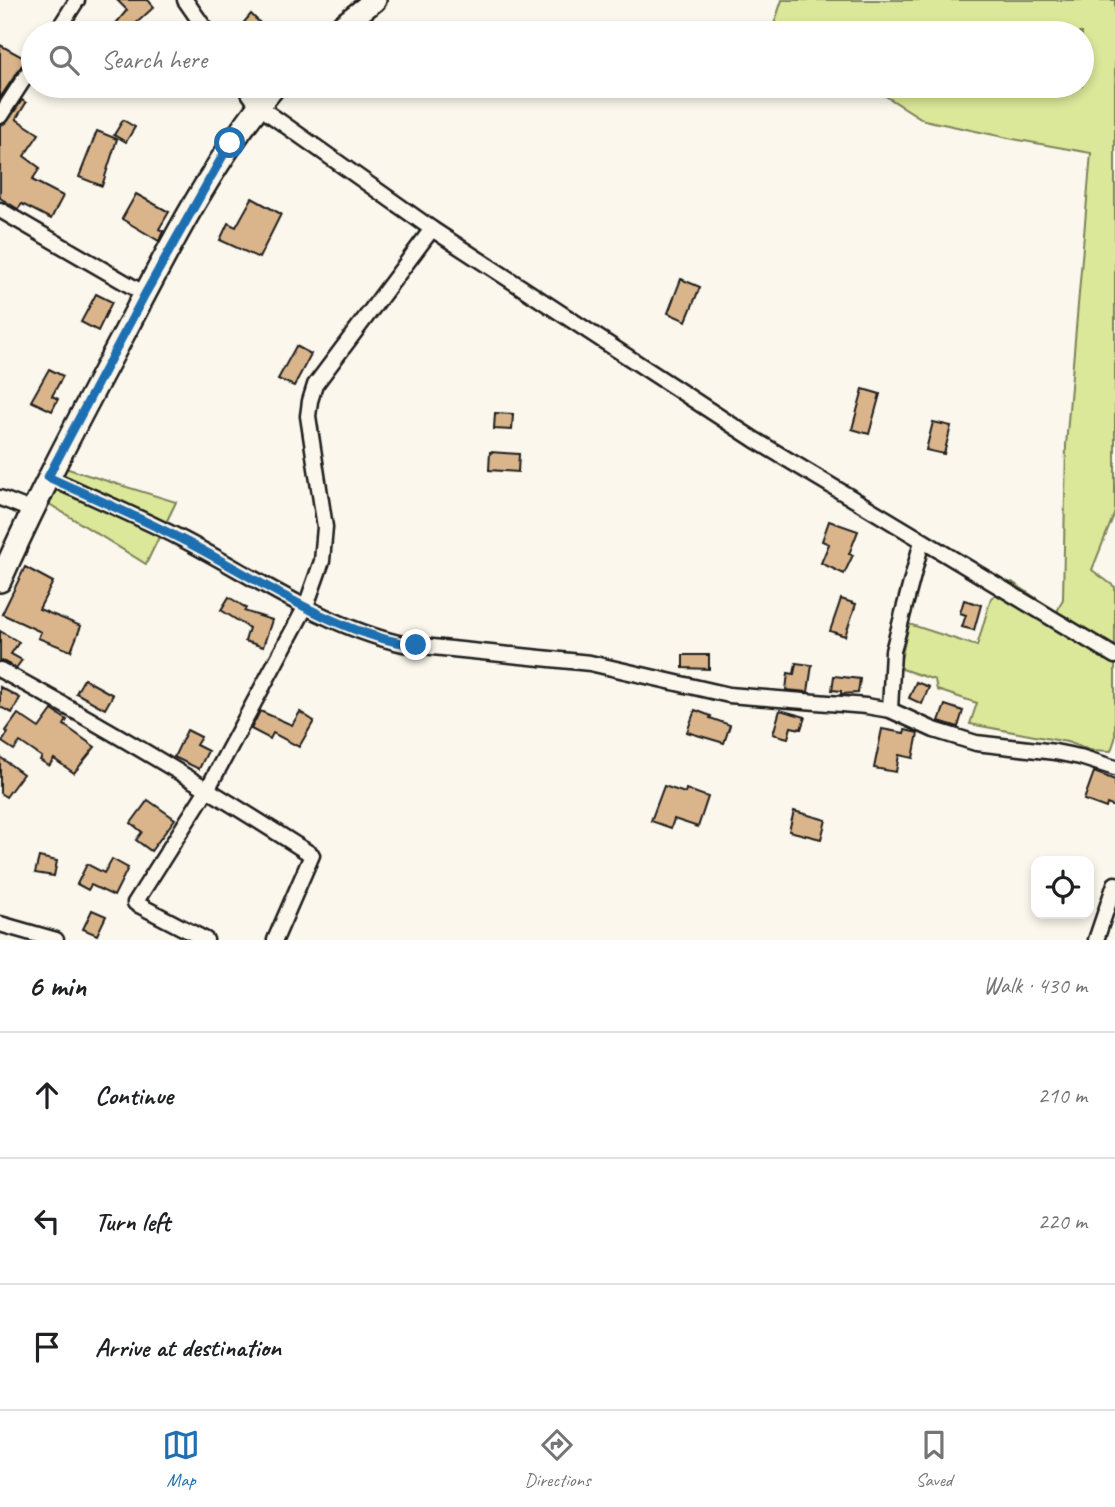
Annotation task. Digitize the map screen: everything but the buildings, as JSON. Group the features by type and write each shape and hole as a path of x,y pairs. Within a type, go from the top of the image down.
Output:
{"street":[{"path":"64,21 77,0"},
{"path":"185,0 200,21"},
{"path":"348,21 375,0"},
{"path":"0,116 21,84"},
{"path":"252,98 258,106 432,229 755,440 1115,656"},
{"path":"0,581 31,510 145,294 230,143 265,98"},
{"path":"0,210 145,294"},
{"path":"206,940 135,903 208,788 306,606 322,561 324,537 308,416 315,385 432,229"},
{"path":"48,477 177,537 306,606 379,638 403,643 590,663 729,695 890,710 976,743 1080,757 1115,768"},
{"path":"0,498 31,510"},
{"path":"890,710 893,651 922,541"},
{"path":"0,670 99,723 208,788 312,855 275,940"},
{"path":"1096,940 1115,884"},
{"path":"0,924 56,940"}],"green space":[{"path":"782,0 1115,0 1115,512 1092,570 1115,587 1115,739 1111,751 1091,750 1067,742 970,724 977,703 937,690 935,680 899,668 909,624 977,646 991,598 1012,582 1057,612 1063,599 1066,445 1091,153 924,120 889,98 1094,98 1094,21 775,21"},
{"path":"55,465 176,502 146,564 38,497"}],"route":[{"path":"230,143 145,294 48,477 177,537 321,614 379,638 416,645"}]}
